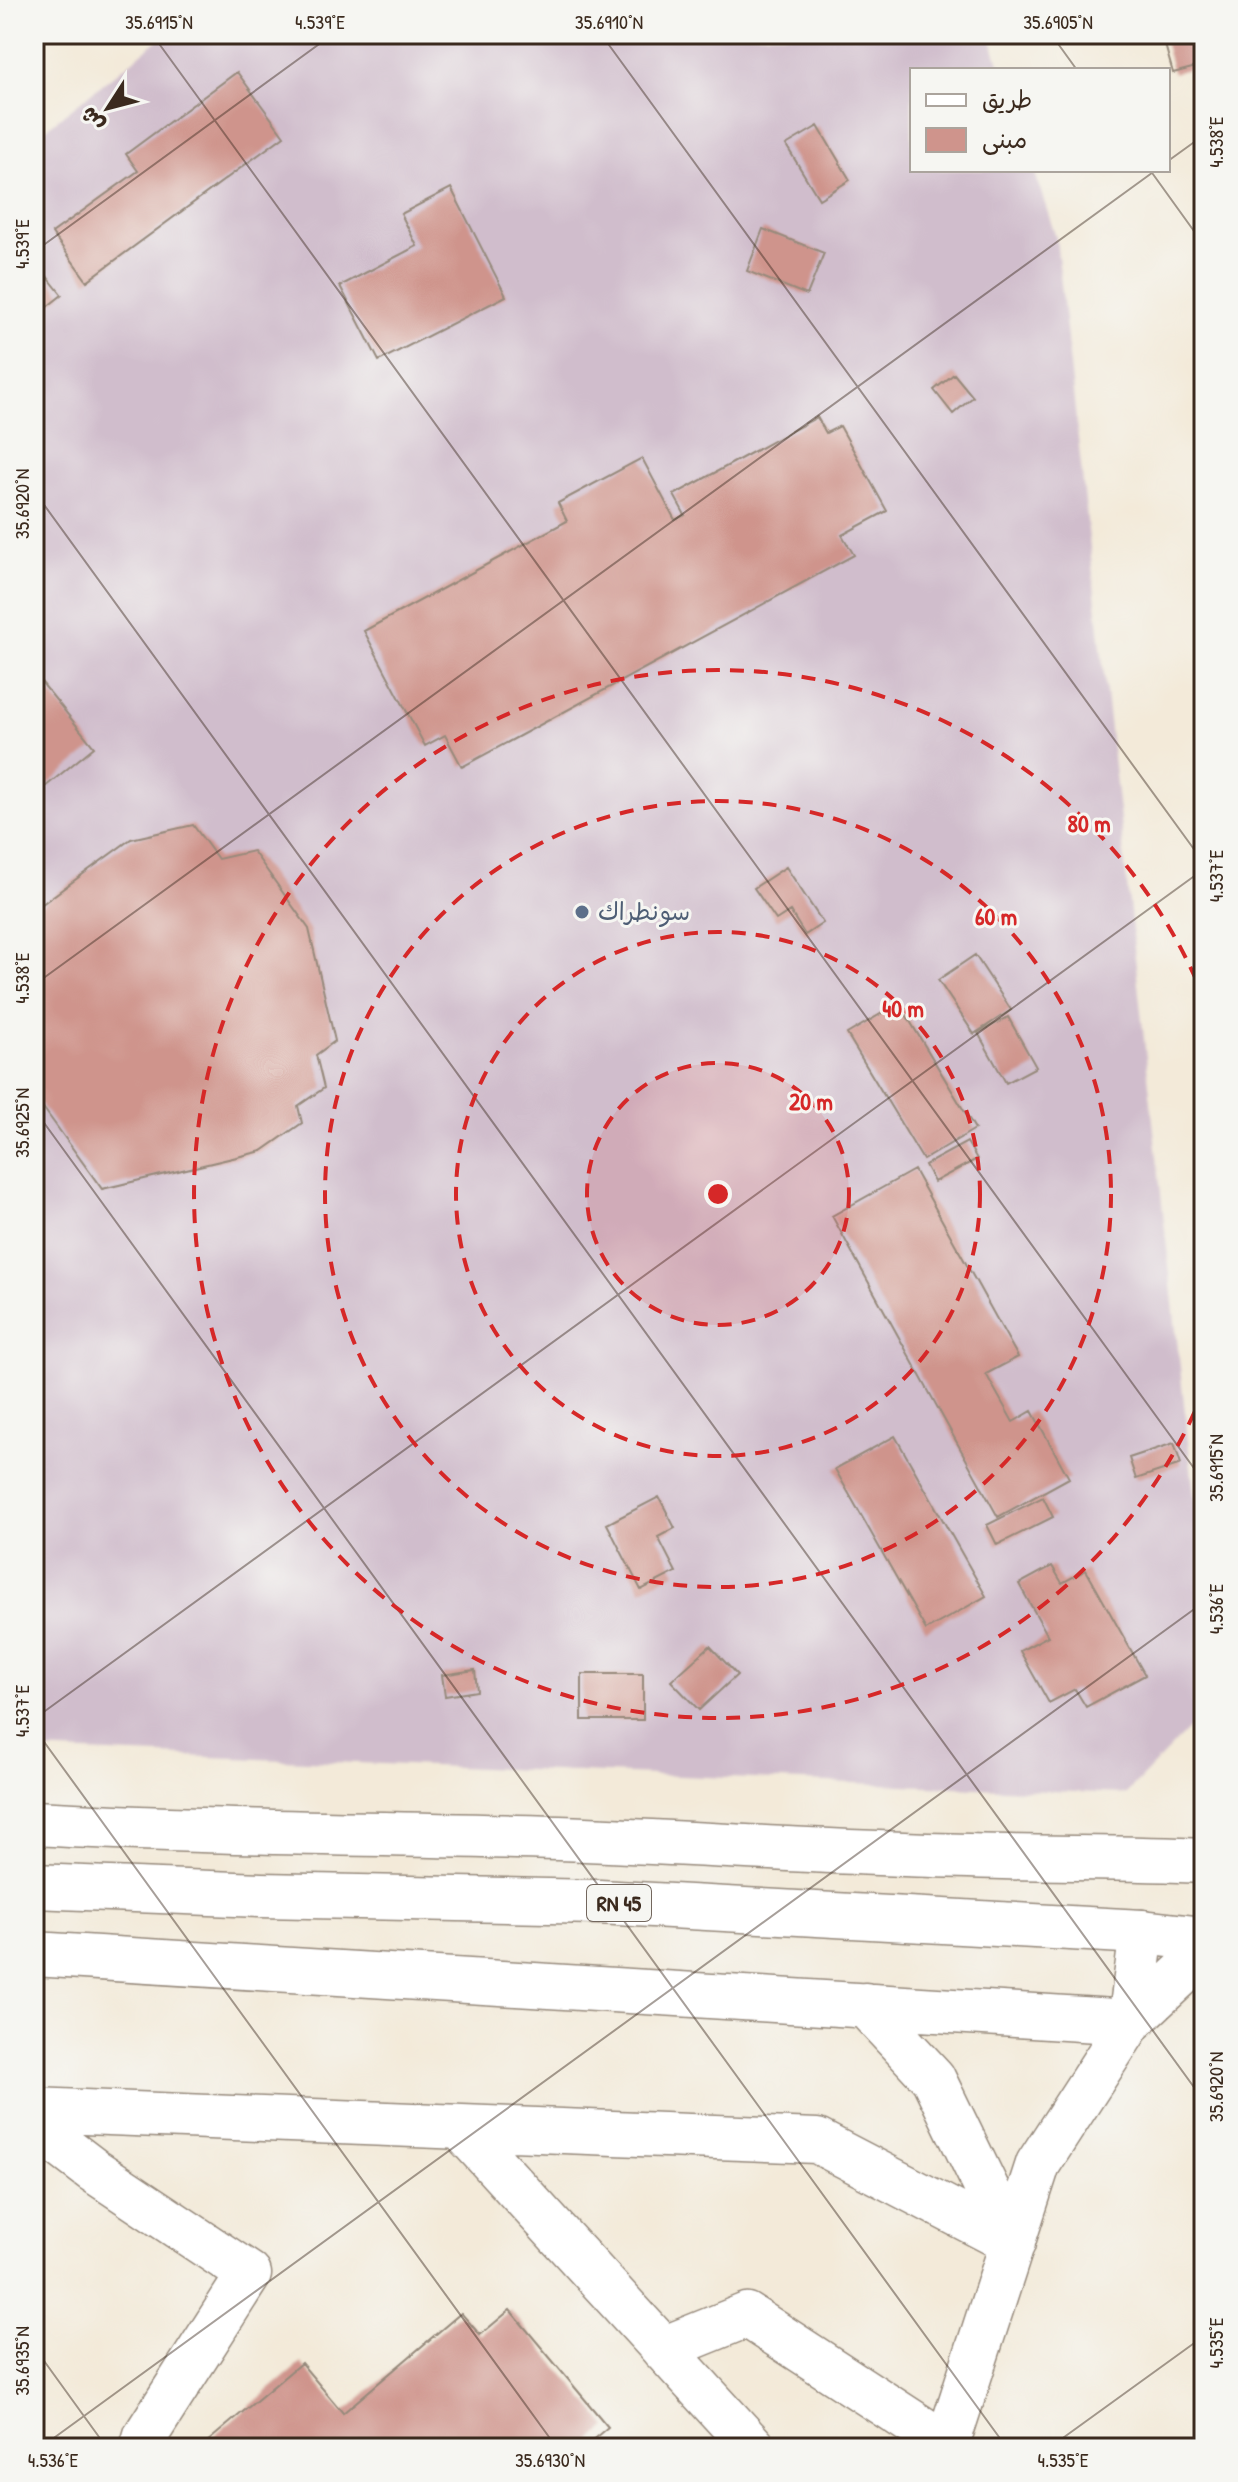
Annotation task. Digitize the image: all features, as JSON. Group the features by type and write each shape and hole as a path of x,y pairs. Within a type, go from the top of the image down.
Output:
{"main road":[{"path":"34,1823 176,1831 462,1835 714,1843 969,1856 1204,1861"},
{"name":"RN 45","path":"34,1886 261,1895 599,1902 1142,1932 1204,1939"},
{"path":"1130,2022 1142,1932"},
{"path":"663,2349 747,2315 947,2447 1038,2164 1130,2022 1204,1953"},
{"path":"34,1954 1130,2022"},
{"path":"865,2005 933,2078 1013,2243"},
{"path":"34,2110 817,2141 1013,2243"},
{"path":"34,2125 93,2170 249,2274 146,2435 142,2448"},
{"path":"461,2128 754,2448"}],"shaded area":[{"name":"سونطراك","path":"166,34 990,34 1000,68 910,68 910,172 1035,172 1056,238 1204,1585 1204,1713 1126,1794 34,1750 34,138"}],"building":[{"path":"1162,34 1204,34 1204,65 1173,73"},
{"path":"237,72 284,136 87,281 52,233 138,171 126,154"},
{"path":"818,126 850,180 819,199 786,145"},
{"path":"451,188 506,296 379,361 340,286 417,246 401,214"},
{"path":"763,229 824,253 807,295 747,271"},
{"path":"34,260 62,295 34,317"},
{"path":"954,374 973,397 953,414 934,390"},
{"path":"817,417 826,433 840,426 887,511 842,535 854,555 462,767 445,735 425,746 364,631 567,521 558,503 642,458 675,520 685,515 674,495"},
{"path":"34,673 94,747 34,796"},
{"path":"193,825 218,859 253,851 309,929 335,1041 316,1055 324,1088 298,1106 302,1123 262,1151 102,1189 34,1095 34,910 131,839"},
{"path":"786,867 823,923 805,935 790,911 776,920 754,888"},
{"path":"975,955 1011,1010 974,1034 938,980"},
{"path":"899,1003 975,1129 923,1160 847,1034"},
{"path":"1008,1017 1036,1067 1006,1083 978,1033"},
{"path":"967,1142 977,1159 934,1182 925,1165"},
{"path":"914,1170 1018,1357 986,1374 1013,1422 1032,1411 1069,1478 998,1517 832,1216"},
{"path":"895,1436 986,1596 926,1630 835,1469"},
{"path":"1174,1443 1181,1464 1136,1479 1129,1458"},
{"path":"659,1497 675,1528 658,1537 676,1572 641,1590 607,1524"},
{"path":"1043,1497 1053,1517 997,1545 987,1525"},
{"path":"1052,1566 1062,1583 1086,1570 1145,1675 1086,1707 1075,1689 1049,1703 1020,1651 1048,1636 1019,1584"},
{"path":"710,1646 737,1675 699,1710 671,1681"},
{"path":"475,1670 477,1691 445,1696 442,1675"},
{"path":"582,1674 643,1674 643,1720 582,1720"},
{"path":"510,2310 608,2427 583,2448 200,2448 301,2363 343,2413 461,2313 480,2335"}],"place":[{"name":"سونطراك","path":"582,912"}]}
